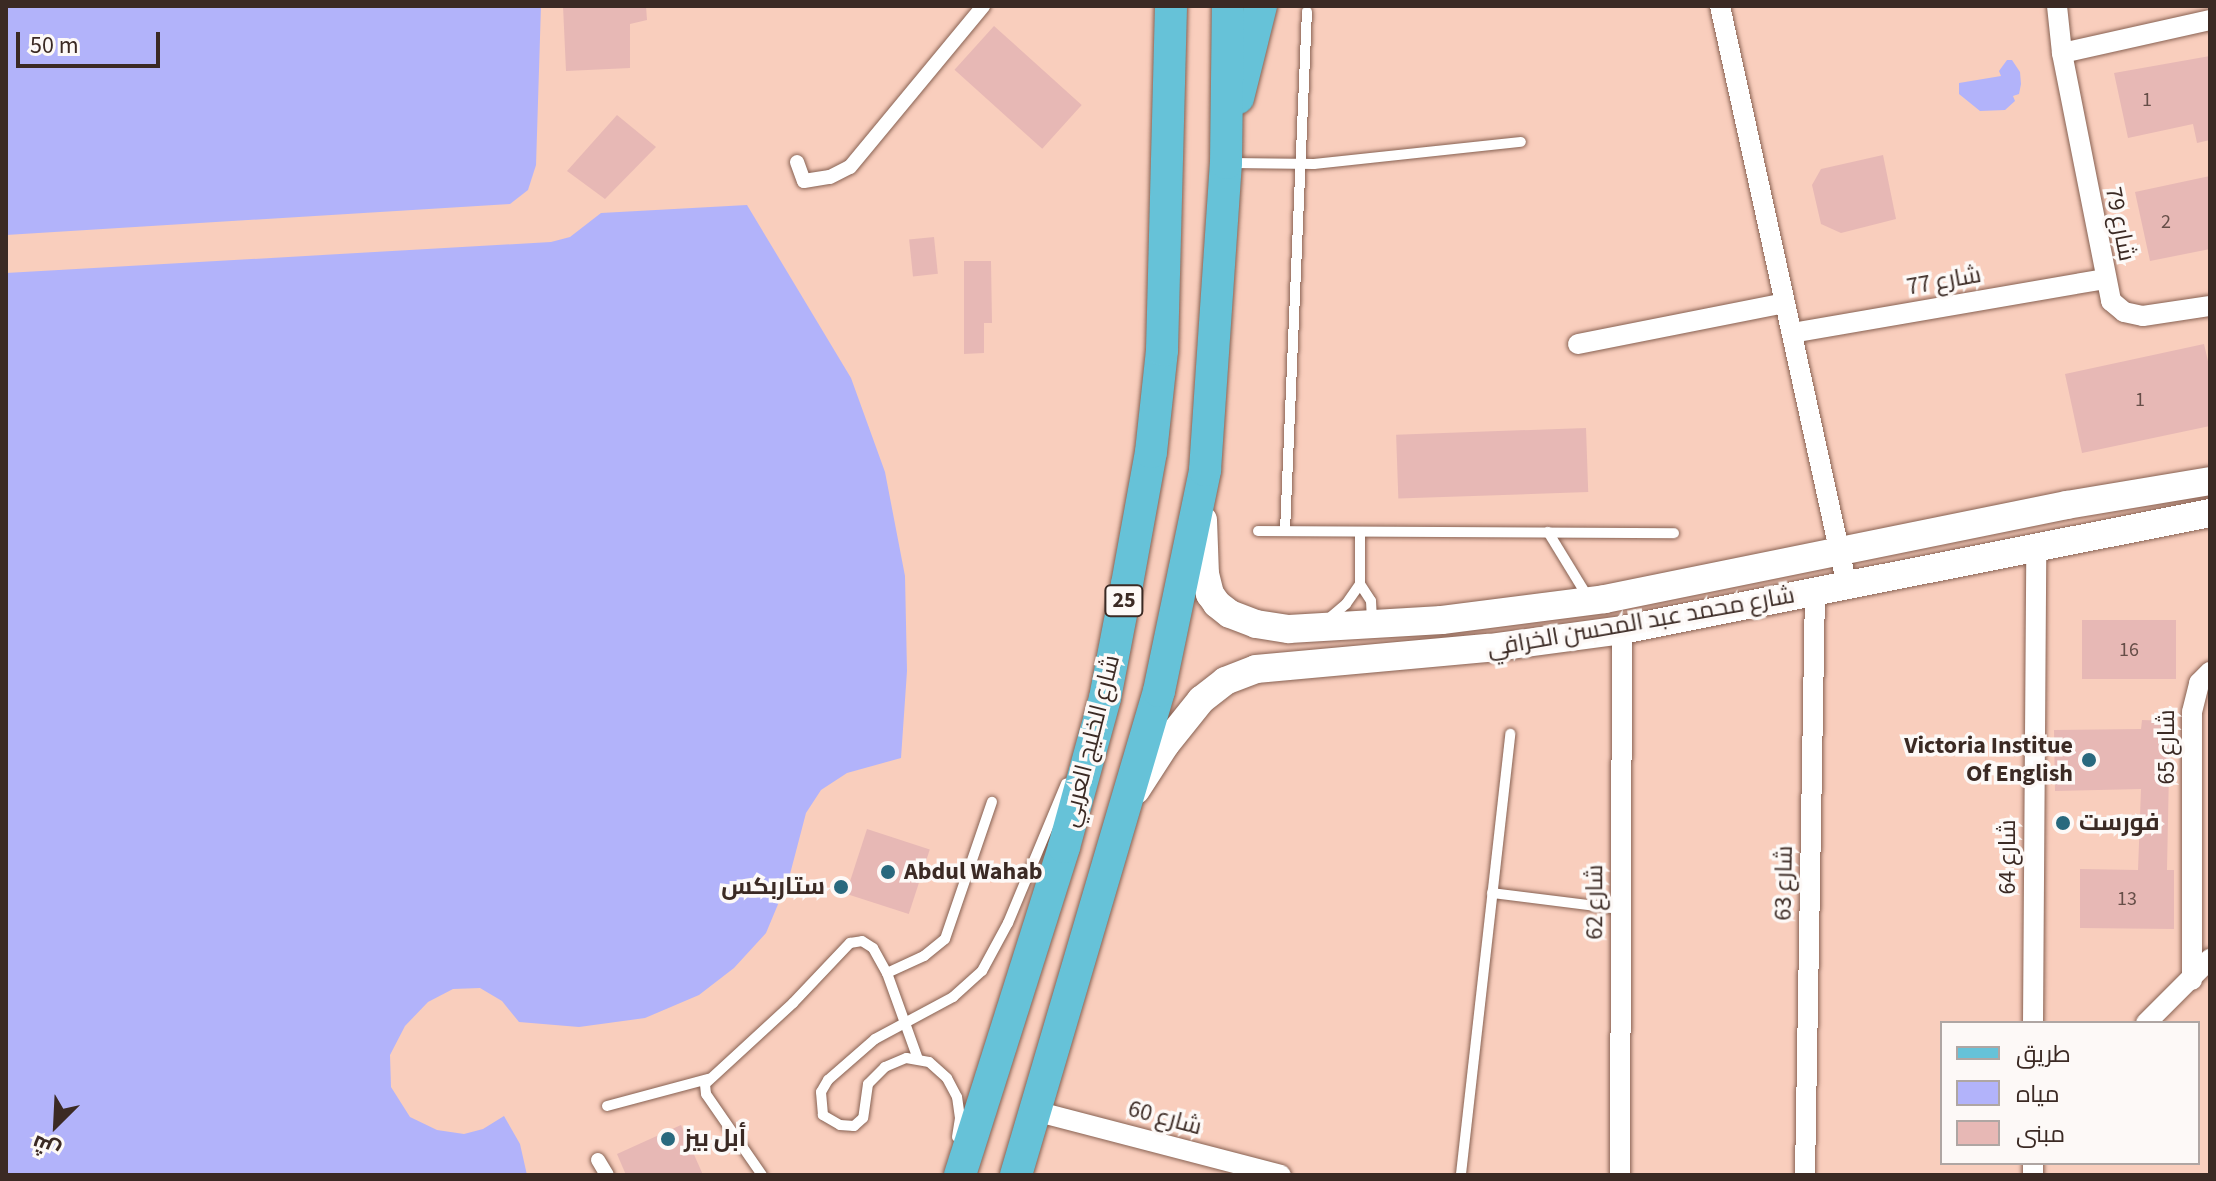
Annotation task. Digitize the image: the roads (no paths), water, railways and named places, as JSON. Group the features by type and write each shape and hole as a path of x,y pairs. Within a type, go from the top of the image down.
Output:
{"main road":[{"name":"شارع الخليج العربي","path":"959,1175 1064,847 1105,698 1151,452 1162,350 1171,6"},
{"name":"شارع الخليج العربي","path":"1016,1175 1163,676 1205,470 1226,153 1228,6"},
{"path":"1226,153 1261,6"},
{"name":"شارع محمد عبد المحسن الخرافي","path":"1205,470 1203,562 1213,599 1230,614 1256,624 1314,627 1442,620 1591,601 1840,550 2210,481"},
{"name":"شارع محمد عبد المحسن الخرافي","path":"1127,804 1191,710 1225,681 1266,668 1622,630 2210,513"},
{"path":"1380,624 1389,645 1401,656"},
{"path":"1064,847 1065,874 1031,988 1036,999 1048,1005 1059,1004 1072,991"}],"street":[{"path":"797,162 804,181 830,177 850,167 983,6"},
{"path":"1720,6 1847,586"},
{"path":"2057,6 2062,53 2210,20"},
{"name":"شارع 79","path":"2062,53 2104,279 2116,306 2137,315 2210,306"},
{"name":"شارع 77","path":"1792,333 2104,279"},
{"path":"1578,344 1785,303"},
{"name":"شارع 64","path":"2033,1021 2036,547"},
{"name":"شارع 63","path":"1805,1175 1815,592"},
{"name":"شارع 62","path":"1620,1175 1622,630"},
{"name":"شارع 65","path":"2192,980 2192,712 2199,683 2210,672"},
{"name":"شارع 65","path":"2194,876 2199,894 2210,908"},
{"path":"2148,1021 2210,959"},
{"name":"شارع 60","path":"1035,1111 1281,1175"},
{"path":"598,1160 607,1175"}],"lane":[{"path":"1285,531 1307,11"},
{"path":"1226,153 1301,163 1521,142"},
{"path":"1258,531 1674,533"},
{"path":"1360,532 1360,584 1380,624"},
{"path":"1548,532 1591,601"},
{"path":"1314,627 1337,613 1360,584"},
{"path":"959,1175 954,1161 960,1118 957,1097 939,1069 918,1059 895,1062 868,1084 860,1123 840,1125 823,1115 821,1092 828,1080 875,1039 953,997 982,971 1008,923 1105,698"},
{"path":"1461,1174 1510,734"},
{"path":"887,973 924,956 945,939 992,802"},
{"path":"1492,893 1621,909"},
{"path":"607,1106 708,1079 793,1003 850,943 862,941 873,948 887,973 918,1059"},
{"path":"708,1079 706,1094 762,1175"}],"water":[{"path":"6,6 541,6 536,165 528,190 510,204 6,235"},
{"path":"2007,60 2012,60 2020,72 2021,84 2019,94 2013,96 2015,101 2005,110 1980,111 1959,94 1959,83 2001,76 1999,71"},
{"path":"747,205 851,378 885,472 905,576 907,671 901,758 847,773 821,790 806,813 789,878 766,933 734,968 699,995 645,1018 579,1027 519,1022 502,1001 480,988 453,989 428,1002 405,1026 390,1055 391,1087 410,1117 437,1130 464,1134 483,1129 504,1116 520,1144 527,1175 6,1175 6,273 551,242 570,237 601,213"}],"place":[{"name":"Victoria Institue Of English","path":"2089,760"},
{"name":"فورست","path":"2063,823"},
{"name":"Abdul Wahab","path":"888,872"},
{"name":"ستاربكس","path":"841,887"},
{"name":"أبل بيز","path":"668,1139"}]}
